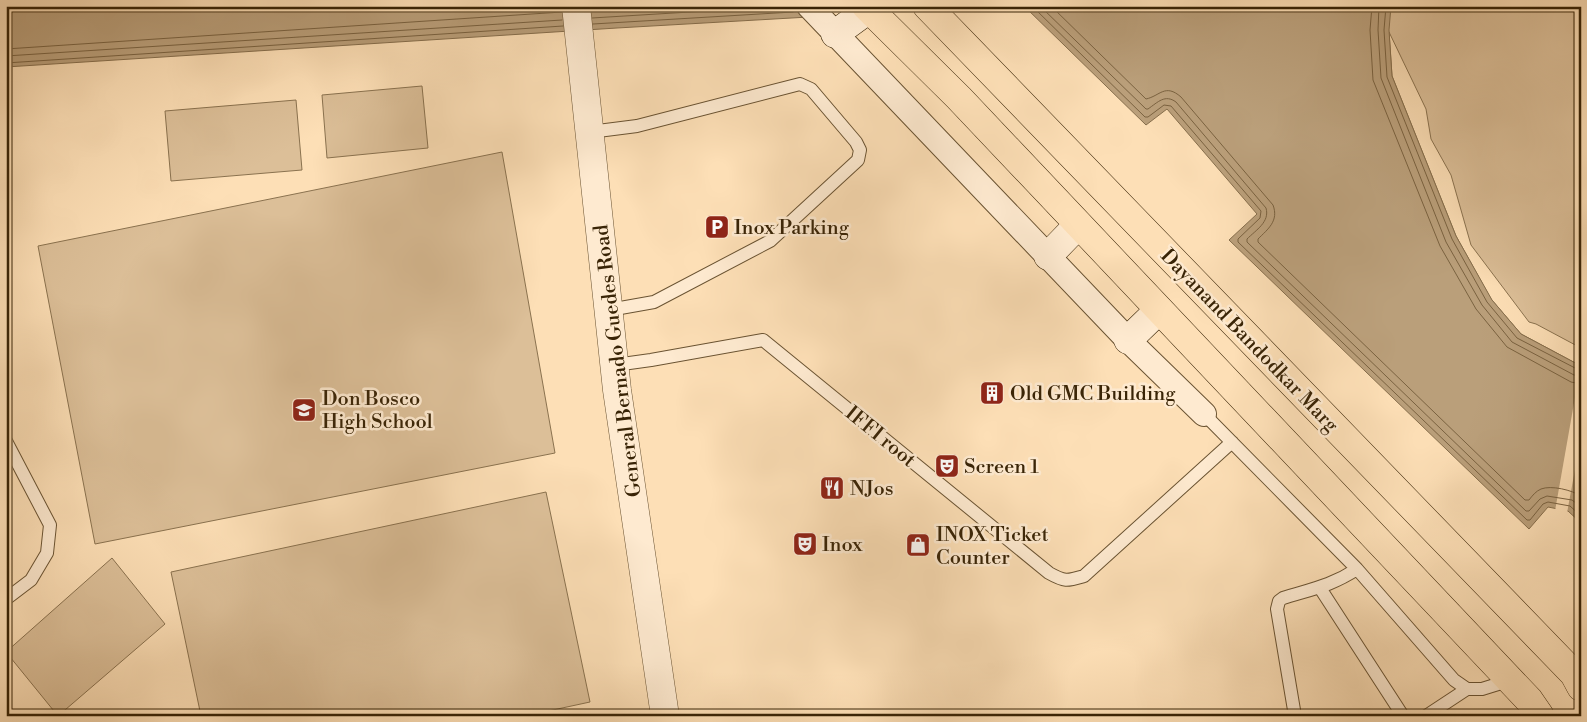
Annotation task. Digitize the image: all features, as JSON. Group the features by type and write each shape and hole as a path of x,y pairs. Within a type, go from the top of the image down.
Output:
{"main road":[{"name":"Dayanand Bandodkar Marg","path":"927,6 1577,680"},
{"path":"867,8 959,98 1510,680 1532,710"}],"street":[{"name":"General Bernado Guedes Road","path":"576,6 615,365 665,716"},
{"path":"809,6 1128,340 1204,414"},
{"path":"836,34 867,8"},
{"path":"1048,256 1078,224"},
{"path":"1128,340 1159,310"}],"lane":[{"path":"590,132 637,126 800,84 811,89 856,142 860,150 858,160 770,241 654,302 609,310"},
{"name":"IFFI root","path":"615,365 763,340 1049,573 1061,580 1084,576 1232,442"},
{"path":"1204,414 1357,569 1454,680 1467,689"},
{"path":"6,441 50,525 47,553 31,580 6,599"},
{"path":"1295,716 1277,609 1279,601 1283,598 1320,588 1341,579 1357,569"},
{"path":"1320,588 1404,716"},
{"path":"1426,716 1467,689 1482,689 1510,680"}],"shaded area":[{"path":"1251,6 1581,6 1581,348 1529,322 1471,245 1451,175 1431,139 1426,109 1389,32 1392,76 1456,236 1491,299 1521,334 1581,366 1581,443"},
{"path":"422,86 428,148 327,158 322,95"},
{"path":"296,100 302,170 171,181 165,111"},
{"path":"502,152 555,453 95,544 38,246"},
{"path":"546,492 590,702 525,716 201,716 171,572"},
{"path":"112,558 165,624 58,716 6,652"}],"water":[{"path":"6,6 798,6 809,17 6,67"},
{"path":"1024,6 1391,6 1389,30 1392,76 1456,236 1492,300 1521,334 1581,366 1581,523 1568,511 1548,507 1529,529 1229,240 1257,214 1167,109 1146,125"}],"pier":[{"path":"1577,386 1581,387 1581,437 1567,513 1555,511"}],"place":[{"name":"Inox Parking","path":"717,227"},
{"name":"Old GMC Building","path":"992,393"},
{"name":"Don Bosco High School","path":"304,410"},
{"name":"Screen 1","path":"947,466"},
{"name":"NJos","path":"832,488"},
{"name":"Inox","path":"805,544"},
{"name":"INOX Ticket Counter","path":"918,545"}]}
